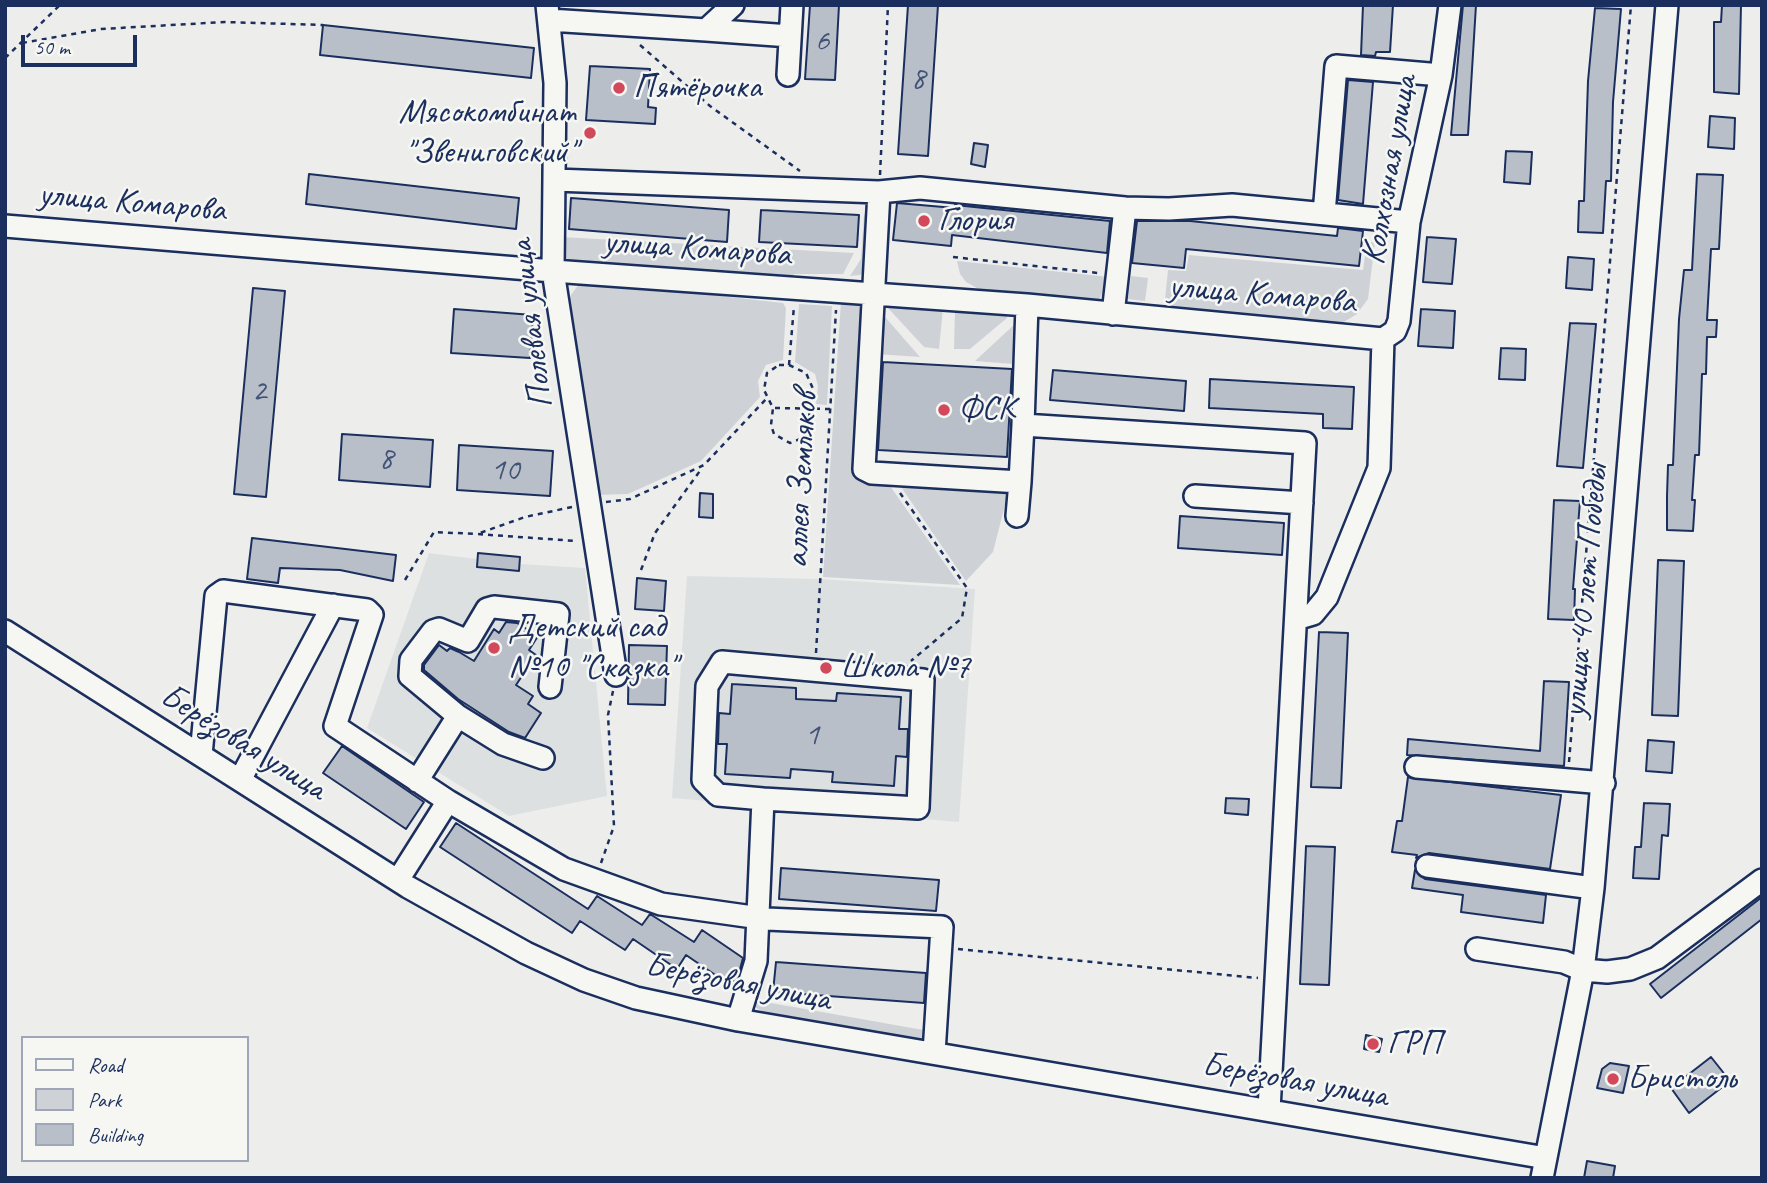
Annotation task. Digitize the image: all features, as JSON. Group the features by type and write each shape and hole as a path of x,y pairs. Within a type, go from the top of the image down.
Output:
{"street":[{"path":"706,30 733,5"},
{"path":"788,75 792,5"},
{"name":"Колхозная улица","path":"1383,339 1395,331 1399,321 1409,222 1441,75 1450,5"},
{"name":"улица 40 лет Победы","path":"1544,1168 1583,970 1593,888 1604,783 1667,5"},
{"path":"548,13 627,25 790,36"},
{"name":"Полевая улица","path":"548,13 555,83 552,271 616,675"},
{"path":"1324,214 1336,66 1441,75"},
{"path":"555,180 879,192 920,188 1125,208 1169,209 1232,205 1409,222"},
{"path":"879,192 871,295 862,462 864,469 872,473 1020,482"},
{"path":"1113,314 1125,208"},
{"name":"улица Комарова","path":"5,226 552,271 1027,305 1383,339"},
{"path":"1017,516 1027,305"},
{"path":"1296,619 1313,614 1327,597 1379,468 1383,339"},
{"path":"1023,425 1305,443 1269,1110"},
{"path":"1195,496 1302,503"},
{"path":"201,755 216,596 222,591 367,610 372,615 335,726 448,802 564,869 661,904 760,918 942,927 934,1053"},
{"path":"240,780 333,605"},
{"path":"543,758 503,744 458,716 410,676 411,660 433,631 439,629 468,641 487,609 494,607 558,614 550,687"},
{"name":"Берёзовая улица","path":"5,631 398,880 526,953 584,980 636,998 738,1020 1269,1110 1544,1168"},
{"path":"722,662 815,670 923,680 918,808 718,795 703,780 707,686 722,662"},
{"path":"416,781 458,716"},
{"path":"1416,767 1604,783"},
{"path":"738,1020 756,961 760,918 763,799"},
{"path":"398,880 448,802"},
{"path":"1427,866 1593,888"},
{"path":"1477,949 1564,962 1583,970 1607,972 1630,969 1657,958 1762,880"}],"path":[{"path":"5,58 60,5"},
{"path":"879,192 888,5"},
{"path":"1568,780 1631,5"},
{"path":"22,43 101,29 198,23 323,25"},
{"path":"627,25 644,51 701,98 826,190"},
{"path":"953,257 1119,275"},
{"path":"789,365 796,289"},
{"name":"аллея Земляков","path":"815,670 838,293"},
{"path":"789,365 812,379 812,408 805,437 790,443 774,433 771,425 773,408 764,390 764,380 772,368 789,365"},
{"path":"773,408 831,409"},
{"path":"641,570 655,533 704,465"},
{"path":"888,474 967,588 962,618 892,677"},
{"path":"405,580 434,532 477,534"},
{"path":"596,880 614,826 608,715 616,675"},
{"path":"940,948 1276,980"}],"shaded area":[{"name":"Детский сад №10 \"Сказка\"","path":"429,553 477,559 478,553 520,557 520,564 585,568 607,796 509,816 367,728"},
{"name":"Школа №7","path":"687,576 820,579 975,589 959,822 672,798"}],"green space":[{"path":"864,215 871,216 865,270 860,275 850,276 861,259"},
{"path":"561,237 854,253 843,274 794,274 790,279 570,262 560,251"},
{"path":"1367,242 1375,242 1368,299 1357,314 1339,325 1164,309 1168,270 1186,271 1189,255 1363,270"},
{"path":"957,261 1109,277 1099,301 1090,303 984,292 966,282 960,274"},
{"path":"1131,276 1148,278 1145,301 1128,299"},
{"path":"595,282 783,303 786,308 783,360 766,365 758,381 760,397 701,461 628,494 598,495 567,309 571,295 579,284"},
{"path":"841,301 856,302 862,307 853,474 860,481 890,486 960,585 823,577"},
{"path":"888,302 943,308 939,349 924,347 888,308"},
{"path":"799,304 832,306 827,405 816,404 818,386 815,374 795,362"},
{"path":"879,310 920,357 876,354"},
{"path":"955,310 1007,314 1007,318 970,349 954,349"},
{"path":"1016,323 1013,364 975,361"},
{"path":"901,487 1008,493 993,552 966,581"},
{"path":"754,1000 929,1031 927,1039 920,1042 763,1012 755,1007"}],"building":[{"path":"810,5 839,5 835,80 805,79"},
{"path":"908,5 938,5 928,156 898,154"},
{"path":"1363,5 1393,5 1390,52 1376,52 1375,56 1361,55"},
{"path":"1463,5 1476,5 1468,135 1451,135"},
{"path":"1722,5 1741,5 1739,94 1714,92 1714,22 1721,22"},
{"path":"1595,8 1621,9 1613,102 1611,181 1606,181 1603,233 1578,232 1579,201 1584,201 1588,81"},
{"path":"323,25 534,48 531,78 320,55"},
{"name":"Пятёрочка","path":"590,66 650,69 648,107 656,108 655,124 586,120"},
{"path":"1348,80 1373,82 1363,204 1338,200"},
{"path":"1710,116 1735,118 1734,149 1708,147"},
{"path":"974,143 988,145 985,167 971,164"},
{"path":"1506,151 1532,152 1530,184 1504,182"},
{"path":"309,174 519,198 516,229 306,204"},
{"path":"1697,174 1723,175 1719,249 1711,249 1707,320 1717,320 1716,337 1707,337 1706,374 1702,374 1699,455 1695,455 1692,500 1695,500 1693,531 1667,530 1668,465 1673,465 1679,319 1684,270 1692,270"},
{"path":"571,198 729,210 727,242 569,229"},
{"path":"897,203 955,208 955,205 1110,221 1107,253 952,235 951,246 893,240"},
{"path":"761,210 859,215 857,247 759,242"},
{"path":"1137,221 1190,221 1337,236 1338,228 1363,231 1359,266 1186,249 1184,268 1132,263"},
{"path":"1427,237 1456,239 1452,284 1423,282"},
{"path":"1568,257 1594,259 1592,290 1566,288"},
{"path":"253,288 285,291 266,497 234,494"},
{"path":"454,309 533,315 530,358 451,353"},
{"path":"1421,309 1455,311 1453,348 1418,346"},
{"path":"1570,323 1596,324 1583,468 1557,466"},
{"path":"1501,348 1526,349 1525,380 1499,379"},
{"name":"ФСК","path":"883,362 1012,369 1007,457 878,450"},
{"path":"1053,370 1186,381 1184,411 1050,400"},
{"path":"1210,379 1354,387 1352,429 1323,428 1323,414 1209,408"},
{"path":"342,434 433,440 430,487 339,480"},
{"path":"459,445 553,451 550,496 457,490"},
{"path":"700,493 713,494 713,518 699,517"},
{"path":"1554,500 1580,501 1573,589 1574,620 1548,619"},
{"path":"1180,516 1284,523 1282,555 1178,548"},
{"path":"252,538 396,555 393,581 340,570 280,568 278,583 247,579"},
{"path":"478,553 520,557 519,571 477,567"},
{"path":"1658,560 1684,561 1678,716 1652,715"},
{"path":"637,578 666,581 664,611 635,609"},
{"path":"506,622 517,623 538,636 529,650 536,655 516,685 533,696 528,704 541,713 525,738 509,732 458,699 424,670 424,665 439,645 447,651 450,648 474,661 494,629 499,633"},
{"path":"1319,632 1348,633 1341,788 1311,787"},
{"path":"629,645 667,646 665,705 628,704"},
{"path":"1544,681 1569,682 1564,766 1407,755 1408,739 1540,751"},
{"path":"732,684 796,688 796,699 836,701 837,693 901,697 899,729 908,729 907,757 896,756 894,786 832,782 833,772 791,769 790,778 725,774 727,744 718,744 719,713 730,714"},
{"path":"1648,740 1674,742 1672,773 1646,771"},
{"path":"342,746 424,802 406,829 323,773"},
{"path":"1408,777 1561,795 1550,869 1429,853 1416,858 1417,855 1392,852 1397,821 1402,821"},
{"path":"1226,798 1249,799 1248,815 1225,813"},
{"path":"1644,803 1670,804 1668,836 1662,835 1659,879 1633,878 1635,847 1641,847"},
{"path":"456,823 588,909 597,896 642,925 650,914 694,942 702,930 743,958 739,973 730,985 686,955 677,969 633,939 625,950 580,921 572,933 440,847"},
{"path":"1306,846 1335,847 1329,985 1300,984"},
{"path":"781,868 939,880 936,911 779,899"},
{"path":"1415,870 1425,879 1546,895 1543,923 1461,912 1463,895 1412,888"},
{"path":"1762,897 1762,919 1661,998 1650,984"},
{"path":"776,962 926,973 924,1003 773,992"},
{"name":"ГРП","path":"1366,1035 1382,1039 1379,1052 1364,1049"},
{"path":"1711,1057 1730,1081 1689,1113 1671,1088"},
{"name":"Бристоль","path":"1610,1063 1629,1066 1623,1093 1597,1088 1602,1069"},
{"path":"1587,1161 1615,1166 1613,1178 1584,1178"}],"place":[{"name":"Пятёрочка","path":"619,88"},
{"name":"Мясокомбинат \"Звениговский\"","path":"590,133"},
{"name":"Глория","path":"924,221"},
{"name":"ФСК","path":"944,410"},
{"name":"Детский сад №10 \"Сказка\"","path":"494,648"},
{"name":"Школа №7","path":"826,668"},
{"name":"ГРП","path":"1373,1044"},
{"name":"Бристоль","path":"1613,1079"}]}
